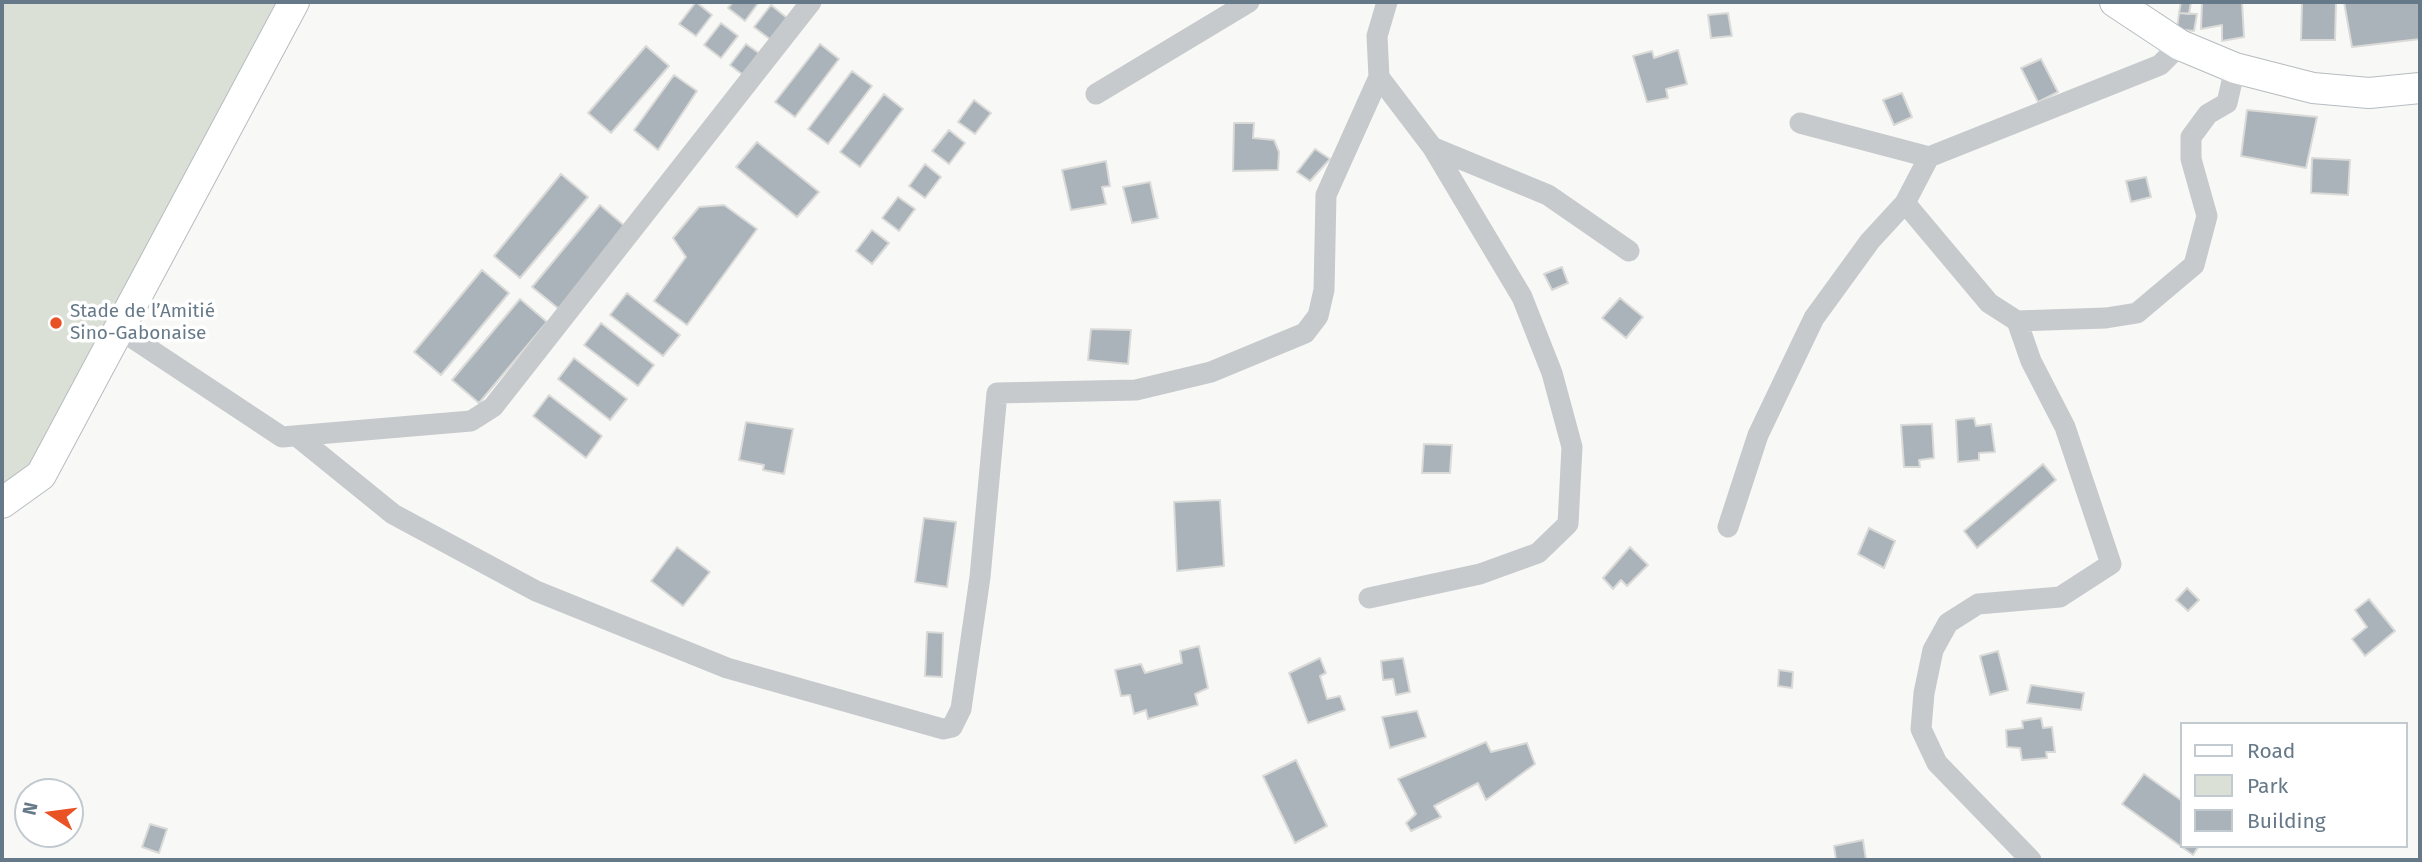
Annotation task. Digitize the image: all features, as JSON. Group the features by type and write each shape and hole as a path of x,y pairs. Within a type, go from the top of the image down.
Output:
{"street":[{"path":"2,503 41,475 294,2"},
{"path":"119,329 282,437 471,421 493,407 811,2"},
{"path":"1096,94 1249,2"},
{"path":"298,437 393,514 536,591 727,668 943,729 952,727 961,709 980,578 998,393 1136,390 1212,372 1305,333 1318,316 1324,290 1326,195 1379,77 1377,36 1387,2"},
{"path":"2115,2 2180,45 2235,68 2313,88 2369,93 2420,88"},
{"path":"1800,123 1929,157 2160,65 2180,45"},
{"path":"1905,203 1989,303 2017,321 2106,318 2137,313 2194,265 2207,216 2191,159 2191,137 2208,114 2227,103 2235,68"},
{"path":"1369,598 1480,574 1538,552 1568,524 1572,447 1552,373 1522,297 1433,148 1379,77"},
{"path":"1433,148 1548,195 1629,251"},
{"path":"1728,527 1758,435 1814,317 1870,241 1905,203 1929,157"},
{"path":"2017,321 2031,361 2065,427 2111,564 2060,597 1978,604 1948,623 1933,650 1924,693 1922,729 1937,763 2031,860"}],"green space":[{"name":"Stade de l’Amitié Sino-Gabonaise","path":"2,2 276,2 41,457 2,490"}],"building":[{"path":"696,2 712,15 696,36 679,24"},
{"path":"733,2 759,2 745,21 728,8"},
{"path":"2181,2 2191,2 2189,14 2179,13"},
{"path":"2202,2 2242,2 2244,37 2222,41 2222,25 2201,29"},
{"path":"2302,2 2336,2 2335,40 2301,40"},
{"path":"2344,2 2420,2 2420,39 2352,47"},
{"path":"771,5 787,18 771,40 754,27"},
{"path":"1728,13 1732,36 1711,38 1708,15"},
{"path":"2179,13 2197,14 2194,31 2177,29"},
{"path":"721,23 738,36 721,58 704,45"},
{"path":"746,44 763,56 747,78 730,65"},
{"path":"820,44 839,59 795,117 775,102"},
{"path":"646,46 669,66 611,133 588,113"},
{"path":"1678,50 1687,84 1666,89 1668,98 1647,102 1633,56 1652,51 1654,58"},
{"path":"2041,59 2058,92 2038,102 2021,68"},
{"path":"852,71 872,86 828,144 808,129"},
{"path":"674,75 697,91 658,150 634,130"},
{"path":"1902,93 1912,117 1894,125 1883,100"},
{"path":"884,94 903,109 860,167 840,152"},
{"path":"974,100 991,113 975,134 958,122"},
{"path":"2247,110 2317,117 2306,168 2241,156"},
{"path":"1234,123 1254,123 1253,138 1274,140 1279,152 1278,170 1233,171"},
{"path":"949,130 965,143 949,164 932,151"},
{"path":"757,142 819,192 797,217 736,167"},
{"path":"1315,149 1330,159 1310,181 1297,172"},
{"path":"2312,158 2350,160 2348,195 2311,193"},
{"path":"1106,161 1110,186 1102,187 1106,204 1071,210 1062,170"},
{"path":"925,164 941,177 925,198 909,186"},
{"path":"561,174 588,197 520,278 494,256"},
{"path":"2146,177 2151,197 2131,202 2126,181"},
{"path":"1150,182 1158,218 1132,223 1123,187"},
{"path":"898,197 915,209 899,231 882,218"},
{"path":"600,205 627,228 559,309 532,287"},
{"path":"724,205 757,229 687,325 654,301 686,257 673,238 699,207"},
{"path":"872,230 889,243 872,264 856,251"},
{"path":"1562,267 1568,283 1552,290 1544,274"},
{"path":"482,270 509,293 441,375 414,352"},
{"path":"627,293 680,335 663,356 610,315"},
{"path":"1620,298 1643,317 1626,338 1602,318"},
{"path":"520,299 547,322 479,403 452,380"},
{"path":"601,323 654,365 638,386 584,345"},
{"path":"1091,329 1131,330 1128,364 1088,360"},
{"path":"574,358 627,399 610,420 558,379"},
{"path":"549,395 602,436 586,458 533,416"},
{"path":"1974,418 1976,426 1991,424 1995,452 1979,453 1979,460 1958,462 1956,420"},
{"path":"746,422 793,429 784,474 763,470 764,465 739,460"},
{"path":"1932,424 1934,458 1919,460 1920,467 1904,467 1901,425"},
{"path":"1424,444 1452,445 1450,473 1422,473"},
{"path":"2043,464 2056,480 1977,548 1964,531"},
{"path":"1220,500 1224,566 1177,571 1174,502"},
{"path":"924,518 956,522 947,587 915,582"},
{"path":"1869,528 1895,541 1884,568 1858,554"},
{"path":"677,547 710,572 683,606 651,581"},
{"path":"1630,547 1648,565 1627,586 1621,580 1613,589 1603,578"},
{"path":"2187,588 2199,600 2188,611 2176,600"},
{"path":"2369,599 2395,631 2365,656 2352,639 2367,627 2355,610"},
{"path":"927,632 943,633 942,677 925,676"},
{"path":"1199,646 1208,688 1195,694 1198,705 1148,719 1146,710 1134,714 1130,695 1121,696 1115,670 1141,664 1145,673 1182,663 1180,651"},
{"path":"1998,651 2008,690 1990,695 1980,656"},
{"path":"1320,658 1326,673 1320,676 1327,699 1340,696 1345,710 1308,723 1289,673"},
{"path":"1403,658 1410,692 1396,695 1393,679 1383,680 1381,661"},
{"path":"1779,670 1793,672 1792,688 1778,686"},
{"path":"2031,685 2084,693 2081,710 2027,703"},
{"path":"1417,711 1426,737 1390,748 1382,717"},
{"path":"2041,718 2043,728 2052,727 2055,752 2046,752 2047,758 2022,760 2020,748 2007,747 2006,730 2023,728 2022,721"},
{"path":"1486,742 1491,752 1527,743 1535,764 1486,800 1478,783 1434,806 1441,817 1411,831 1406,823 1416,814 1398,779"},
{"path":"1296,760 1327,826 1295,843 1263,776"},
{"path":"2144,774 2180,800 2180,846 2122,804"},
{"path":"150,824 167,829 159,853 142,847"},
{"path":"1863,840 1866,860 1836,860 1834,846"},
{"path":"2183,848 2198,848 2193,855"}],"place":[{"name":"Stade de l’Amitié Sino-Gabonaise","path":"56,323"}]}
